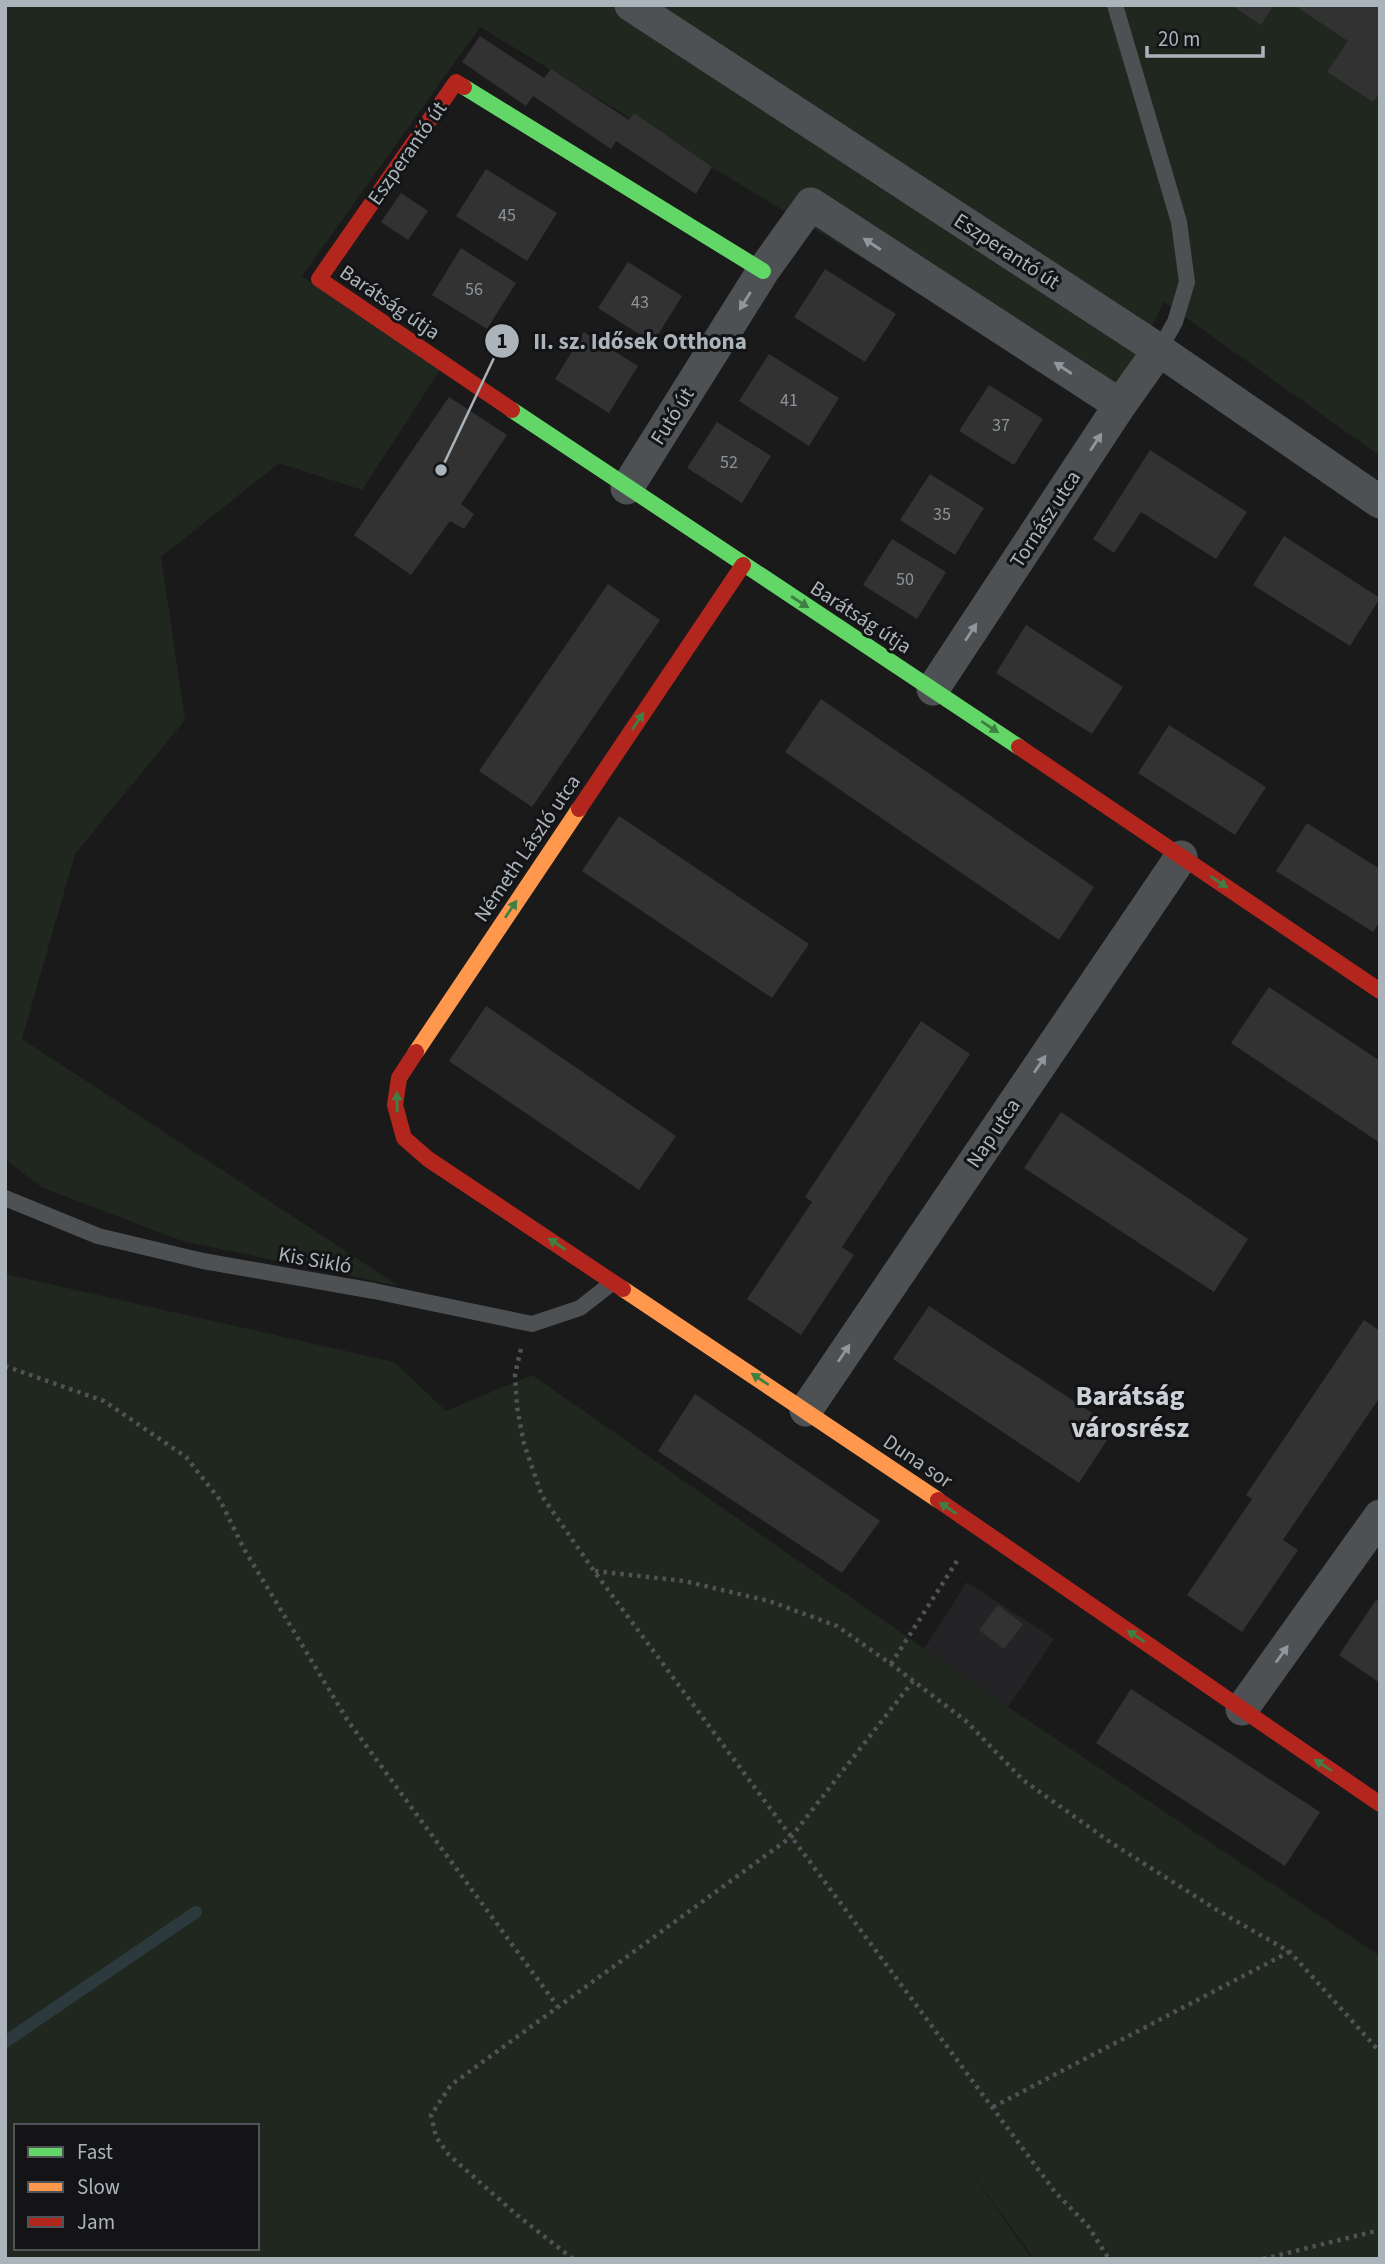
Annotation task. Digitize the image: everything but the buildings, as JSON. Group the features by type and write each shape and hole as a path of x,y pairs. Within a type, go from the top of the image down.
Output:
{"street":[{"name":"Eszperantó út","path":"631,5 1159,349 1380,502"},
{"name":"Eszperantó út","path":"319,279 456,82 763,271"},
{"name":"Futó út","path":"627,488 763,271 811,204 1120,405"},
{"name":"Barátság útja","path":"319,279 1380,991"},
{"name":"Tornász utca","path":"933,689 1159,349"},
{"name":"Németh László utca","path":"428,1158 404,1138 395,1105 398,1077 743,565"},
{"name":"Nap utca","path":"806,1410 1181,857"},
{"name":"Duna sor","path":"428,1158 806,1410 1380,1804"},
{"path":"1242,1709 1380,1516"}],"lane":[{"path":"1115,5 1179,222 1187,282 1175,322 1159,349"},
{"name":"Kis Sikló","path":"5,1198 99,1236 203,1261 374,1291 532,1324"},
{"path":"532,1324 580,1308 614,1281"}],"path":[{"path":"532,1324 520,1352 515,1374 524,1444 542,1496 594,1571 1055,2192 1088,2226 1108,2259"},
{"path":"5,1366 104,1401 186,1457 220,1500 244,1549 348,1721 558,2007"},
{"path":"891,1664 958,1560"},
{"path":"594,1571 684,1581 769,1601 837,1626 966,1721 1023,1780 1120,1848 1217,1910 1290,1952 1380,2052"},
{"path":"573,2259 517,2215 449,2155 436,2137 430,2115 451,2085 791,1837 913,1681"},
{"path":"993,2107 1290,1952"},
{"path":"1263,2259 1380,2230"}],"shaded area":[{"path":"5,5 1380,5 1380,456 1164,302 1110,408 480,27 302,276 440,370 362,490 279,463 161,557 185,720 75,854 22,1039 399,1286 182,1241 41,1187 5,1159"},
{"path":"5,1274 394,1362 446,1411 532,1375 1008,1707 1380,1956 1380,2259 1034,2259 959,2155 1032,2259 5,2259"},
{"path":"967,1582 1054,1639 1008,1707 924,1649"}],"waterway":[{"path":"5,2042 196,1912"}],"traffic: fast":[{"path":"464,87 763,271"},
{"path":"512,410 1019,747"}],"traffic: slow":[{"path":"416,1052 579,809"},
{"path":"623,1289 938,1500"}],"traffic: jam":[{"path":"464,87 456,82 319,279 512,410"},
{"path":"579,809 743,565"},
{"path":"1019,747 1380,991"},
{"path":"416,1052 399,1078 395,1105 404,1138 428,1159 623,1289"},
{"path":"938,1500 1380,1804"}],"place":[{"name":"II. sz. Idősek Otthona","path":"441,470"}],"district":[{"name":"Barátság városrész","path":"1130,1412"}]}
